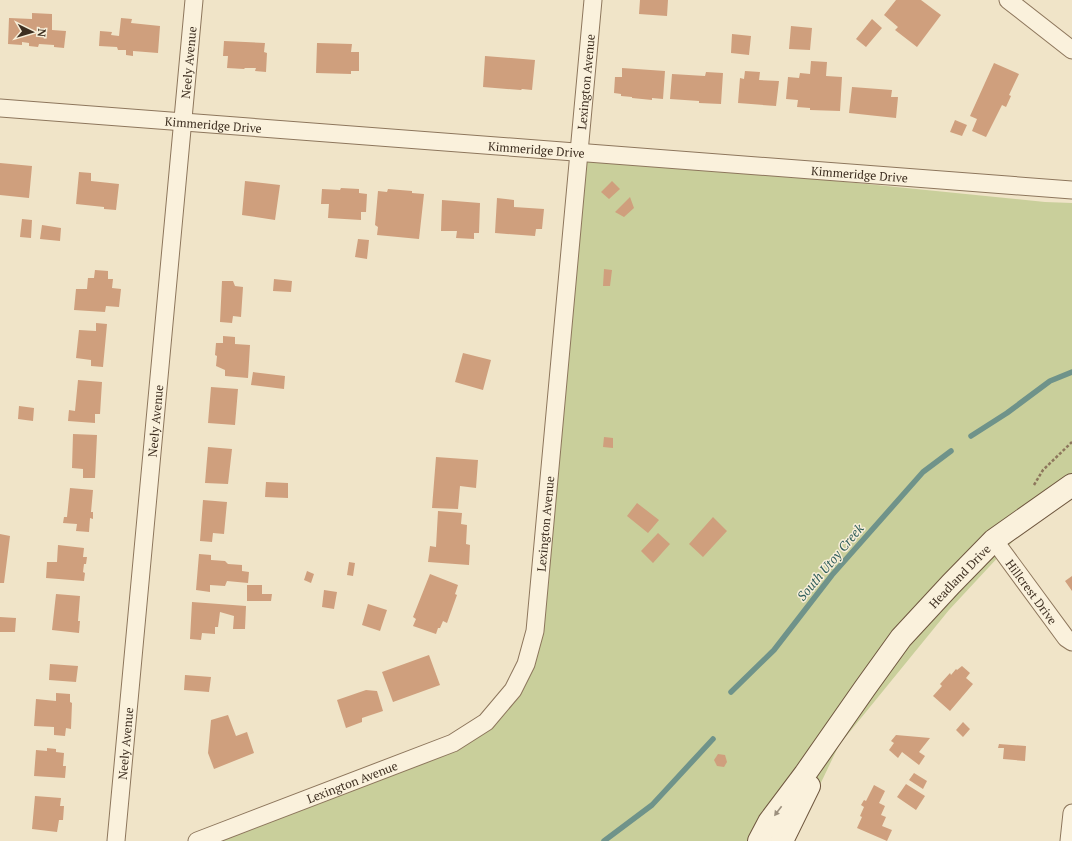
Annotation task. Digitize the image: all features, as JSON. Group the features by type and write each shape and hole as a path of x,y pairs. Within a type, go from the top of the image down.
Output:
{"main road":[{"name":"Headland Drive","path":"759,841 769,822 805,774 901,638 994,540 1072,485"},
{"name":"Headland Drive","path":"782,841 820,766 865,688"}],"street":[{"name":"Neely Avenue","path":"116,841 194,0"},
{"name":"Lexington Avenue","path":"197,841 453,743 486,722 513,690 526,664 535,632 593,0"},
{"path":"1008,0 1072,50"},
{"name":"Kimmeridge Drive","path":"0,108 1072,190"},
{"name":"Hillcrest Drive","path":"994,540 1066,638 1072,642"},
{"path":"1069,841 1072,813"}],"green space":[{"path":"578,155 1045,202 1072,203 1072,496 1041,511 949,610 839,745 793,841 188,841 460,743 526,681"}],"building":[{"path":"640,0 668,0 667,16 639,14"},
{"path":"896,0 921,0 941,15 917,47 895,30 898,27 884,15"},
{"path":"32,13 52,14 52,30 66,31 64,48 54,47 54,45 39,44 38,47 29,46 29,43 22,42 22,45 8,44 9,18 32,19"},
{"path":"121,18 132,19 131,23 160,26 158,53 133,51 133,56 126,55 126,50 118,50 117,47 99,46 100,31 112,32 111,35 119,36"},
{"path":"872,19 882,28 866,47 856,39"},
{"path":"791,26 812,28 810,50 789,49"},
{"path":"732,34 751,36 749,55 731,53"},
{"path":"224,41 265,43 264,52 267,53 266,72 255,71 256,68 227,68 228,56 223,56"},
{"path":"317,43 352,44 351,52 359,52 359,71 351,71 351,74 316,73"},
{"path":"485,56 535,60 532,90 483,87"},
{"path":"811,61 827,62 826,76 842,77 840,111 810,110 810,108 797,107 798,100 786,99 788,77 799,78 800,73 810,74"},
{"path":"994,63 1019,74 1009,95 1011,96 1006,107 1002,105 986,137 972,131 977,119 970,116"},
{"path":"622,68 665,71 663,99 652,98 652,100 632,98 614,93 615,77 622,77"},
{"path":"745,71 760,72 759,80 779,81 776,106 738,103 740,78 744,79"},
{"path":"706,72 723,73 721,104 670,99 672,74 705,76"},
{"path":"852,87 892,90 891,97 898,97 896,118 849,113"},
{"path":"955,120 967,125 962,136 950,132"},
{"path":"0,163 32,166 29,198 0,195"},
{"path":"79,172 91,173 91,181 119,184 116,210 76,204"},
{"path":"245,181 280,185 275,220 242,215"},
{"path":"612,181 620,189 609,199 601,192"},
{"path":"341,188 359,189 359,193 367,194 366,212 361,212 361,220 328,218 329,204 321,204 322,189 340,190"},
{"path":"388,189 412,191 412,193 424,194 419,239 377,235 378,227 375,225 378,191 387,192"},
{"path":"630,197 634,208 624,217 615,212"},
{"path":"497,198 514,200 514,207 544,209 542,229 536,229 535,236 495,233"},
{"path":"442,200 480,203 479,233 474,233 474,239 456,238 457,231 441,231"},
{"path":"22,219 32,220 31,238 20,237"},
{"path":"42,225 61,228 60,241 40,239"},
{"path":"358,239 369,240 367,259 355,257"},
{"path":"604,269 612,270 610,286 603,286"},
{"path":"95,270 108,271 108,279 113,279 112,288 121,289 119,307 106,306 105,312 74,310 76,289 87,289 88,278 94,278"},
{"path":"274,279 292,281 291,292 273,291"},
{"path":"222,281 233,281 235,286 243,287 241,317 233,316 232,323 220,322"},
{"path":"96,323 107,324 103,367 91,366 91,360 76,358 79,330 96,331"},
{"path":"223,336 235,337 235,344 250,345 248,378 225,376 225,370 216,366 216,343 223,343"},
{"path":"463,353 491,360 483,390 455,382"},
{"path":"253,372 285,376 284,389 251,385"},
{"path":"78,380 102,382 100,414 95,414 95,423 68,421 69,410 75,411"},
{"path":"211,387 238,389 235,425 208,423"},
{"path":"19,406 34,408 33,421 18,419"},
{"path":"73,434 97,435 95,478 83,478 83,469 72,468"},
{"path":"604,437 613,438 613,448 603,447"},
{"path":"208,447 232,449 228,484 205,483"},
{"path":"436,457 478,460 476,488 460,486 458,509 432,508"},
{"path":"266,482 288,483 288,498 265,497"},
{"path":"70,488 93,490 91,512 93,512 93,519 90,518 89,532 76,531 77,524 63,523 64,517 67,517"},
{"path":"203,500 227,502 224,534 213,533 212,542 200,541"},
{"path":"637,503 659,520 648,533 627,516"},
{"path":"438,511 462,513 461,524 467,525 466,544 470,545 469,565 428,562 430,546 436,547"},
{"path":"713,517 727,531 703,557 689,544"},
{"path":"658,533 670,544 653,563 641,551"},
{"path":"0,534 10,536 4,583 0,583"},
{"path":"58,545 84,548 83,557 87,557 83,572 85,573 84,581 46,578 47,562 57,562"},
{"path":"199,554 211,555 211,560 225,561 228,564 242,565 242,571 249,572 248,583 227,581 225,586 210,585 210,592 196,590"},
{"path":"349,562 355,563 353,576 347,575"},
{"path":"307,571 314,574 311,583 304,580"},
{"path":"430,574 458,585 455,594 457,595 447,623 443,621 436,634 413,626 416,619 413,617"},
{"path":"1072,576 1072,591 1065,581"},
{"path":"247,585 262,585 262,594 272,594 271,601 247,601"},
{"path":"324,590 337,592 334,609 322,607"},
{"path":"56,594 80,596 78,621 80,621 79,633 52,630"},
{"path":"192,602 246,606 245,629 233,629 234,616 220,612 218,627 215,627 215,634 202,633 201,640 190,639"},
{"path":"368,604 387,610 380,631 362,625"},
{"path":"0,617 16,618 15,632 0,632"},
{"path":"429,655 440,685 393,702 382,672"},
{"path":"50,664 78,666 76,682 49,680"},
{"path":"962,666 970,673 966,678 973,684 950,711 933,696 942,686 940,684 950,673 951,675 956,669 957,670"},
{"path":"185,675 211,677 209,692 184,690"},
{"path":"366,690 377,691 383,711 362,718 362,722 346,728 337,700"},
{"path":"56,693 70,694 70,702 72,703 71,729 66,728 65,736 54,735 54,727 34,726 36,699 56,701"},
{"path":"228,715 236,736 247,732 254,753 214,769 208,753 211,720"},
{"path":"963,722 970,729 963,737 956,730"},
{"path":"896,735 930,738 919,752 925,756 919,765 902,752 898,758 889,750 894,743 891,741"},
{"path":"999,744 1026,746 1025,761 1003,759 1004,748 998,748"},
{"path":"47,748 56,749 56,752 64,753 63,766 66,766 65,778 34,776 36,750 47,751"},
{"path":"718,754 725,755 727,762 724,767 717,766 714,760"},
{"path":"914,773 927,781 923,789 909,780"},
{"path":"906,784 925,796 916,810 897,797"},
{"path":"874,785 885,791 879,803 885,806 881,815 886,817 882,826 892,830 887,841 857,828 862,817 860,816 864,807 861,805 864,800 866,801"},
{"path":"35,796 61,798 60,806 64,806 63,820 59,820 57,832 32,829"}],"waterway":[{"name":"South Utoy Creek","path":"971,436 1007,413 1050,381 1072,372"},
{"name":"South Utoy Creek","path":"731,692 774,650 832,575 923,472 951,451"},
{"name":"South Utoy Creek","path":"604,841 652,805 713,739"}]}
